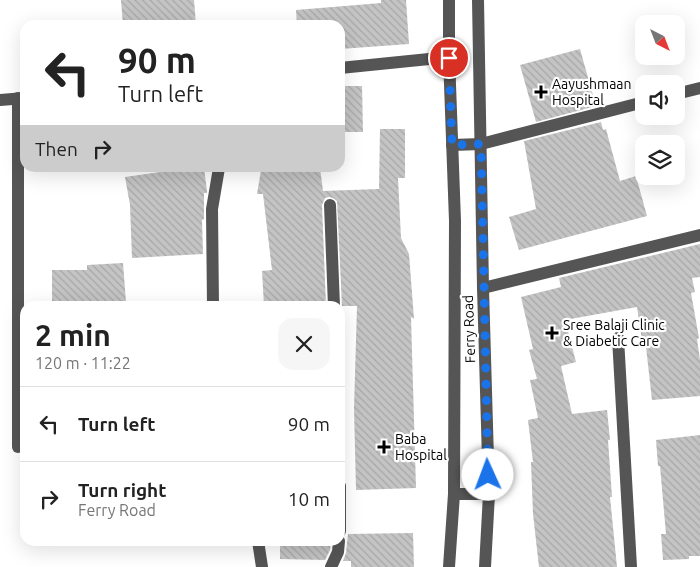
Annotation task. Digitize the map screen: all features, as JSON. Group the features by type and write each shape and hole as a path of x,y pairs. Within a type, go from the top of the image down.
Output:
{"street":[{"name":"Ferry Road","path":"449,0 449,58 455,221 454,494 450,567"},
{"name":"Ferry Road","path":"478,0 489,494 485,567"},
{"path":"345,68 449,58"},
{"path":"685,92 700,88"},
{"path":"0,100 20,98"},
{"path":"452,145 481,144 635,104"},
{"path":"18,447 20,172"},
{"path":"212,301 212,209 218,172"},
{"path":"330,205 334,301"},
{"path":"483,288 700,235"},
{"path":"618,338 631,567"},
{"path":"454,494 489,494"},
{"path":"259,546 262,567"},
{"path":"331,567 338,552 339,546"}],"building":[{"path":"121,0 194,0 196,20 123,20"},
{"path":"381,0 406,0 409,44 345,49 345,20 297,20 296,10 381,3"},
{"path":"580,49 596,106 536,122 520,65"},
{"path":"345,86 362,86 363,132 345,132"},
{"path":"601,122 603,130 606,129 620,181 635,176 635,185 638,185 647,216 519,250 509,217 536,209 524,141"},
{"path":"380,129 405,129 405,178 398,178 401,238 409,254 414,319 411,317 416,488 356,490 354,408 357,306 345,306 345,301 342,301 337,201 329,197 325,198 322,205 326,301 264,301 262,271 272,270 263,194 257,194 261,172 321,172 323,191 379,189"},
{"path":"161,172 204,172 207,193 204,193 204,219 202,220 203,254 132,258 130,205 125,177"},
{"path":"700,244 700,277 692,278 695,292 691,293 699,338 697,339 700,360 700,396 652,400 646,347 643,347 637,307 565,320 576,362 561,366 572,414 607,410 612,497 610,497 617,567 539,567 533,514 531,462 533,462 528,420 538,418 530,380 537,379 529,350 533,349 521,297 561,287 559,278"},
{"path":"123,263 126,301 52,301 52,270 87,270 87,265"},
{"path":"700,435 700,556 689,556 689,559 663,560 661,534 666,534 656,440"},
{"path":"413,533 414,567 351,567 351,561 343,561 348,534"},
{"path":"280,546 330,546 325,560 280,559"}],"place":[{"name":"Aayushmaan Hospital","path":"541,92"},
{"name":"Sree Balaji Clinic & Diabetic Care","path":"552,333"},
{"name":"Baba Hospital","path":"384,447"}],"route":[{"path":"449,58 452,145 481,144 488,475"}]}
